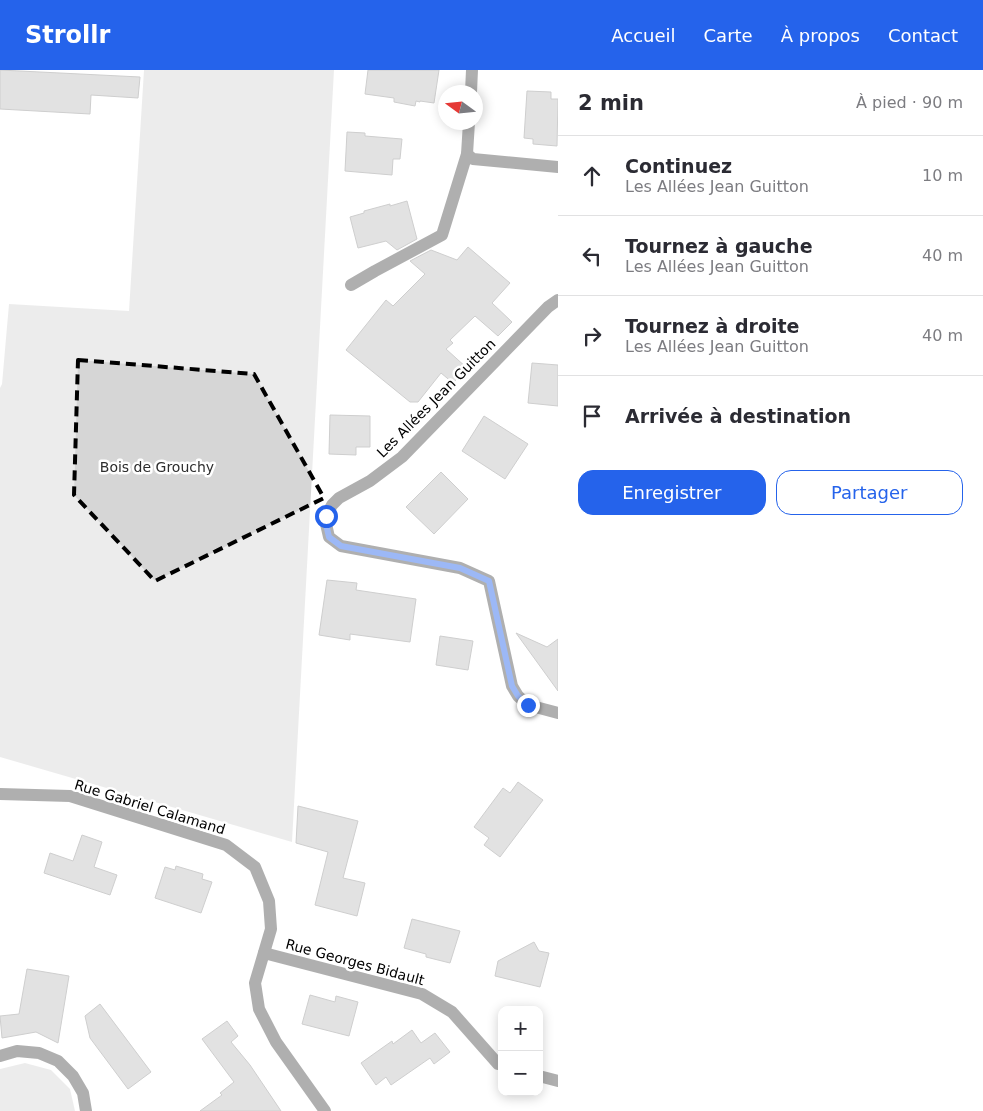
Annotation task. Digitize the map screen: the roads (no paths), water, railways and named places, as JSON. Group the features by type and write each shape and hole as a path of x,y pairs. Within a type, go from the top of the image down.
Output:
{"street":[{"path":"471,85 472,70"},
{"path":"351,285 442,235 467,154 468,130"},
{"path":"467,154 473,159 558,167"},
{"name":"Les Allées Jean Guitton","path":"558,300 548,307 402,457 370,481 339,498 326,516 329,537 341,546 460,568 489,581 512,686 518,696 528,705 558,713"},
{"name":"Rue Gabriel Calamand","path":"0,794 70,796 226,845 255,867 269,901 271,929 255,983 259,1009 276,1042 325,1111"},
{"name":"Rue Georges Bidault","path":"264,954 422,994 452,1012 498,1064"},
{"path":"0,1056 17,1051 38,1053 58,1061 73,1076 83,1094 86,1111"},
{"path":"543,1077 558,1081"}],"park label":[{"name":"Bois de Grouchy","path":"157,467"}]}
